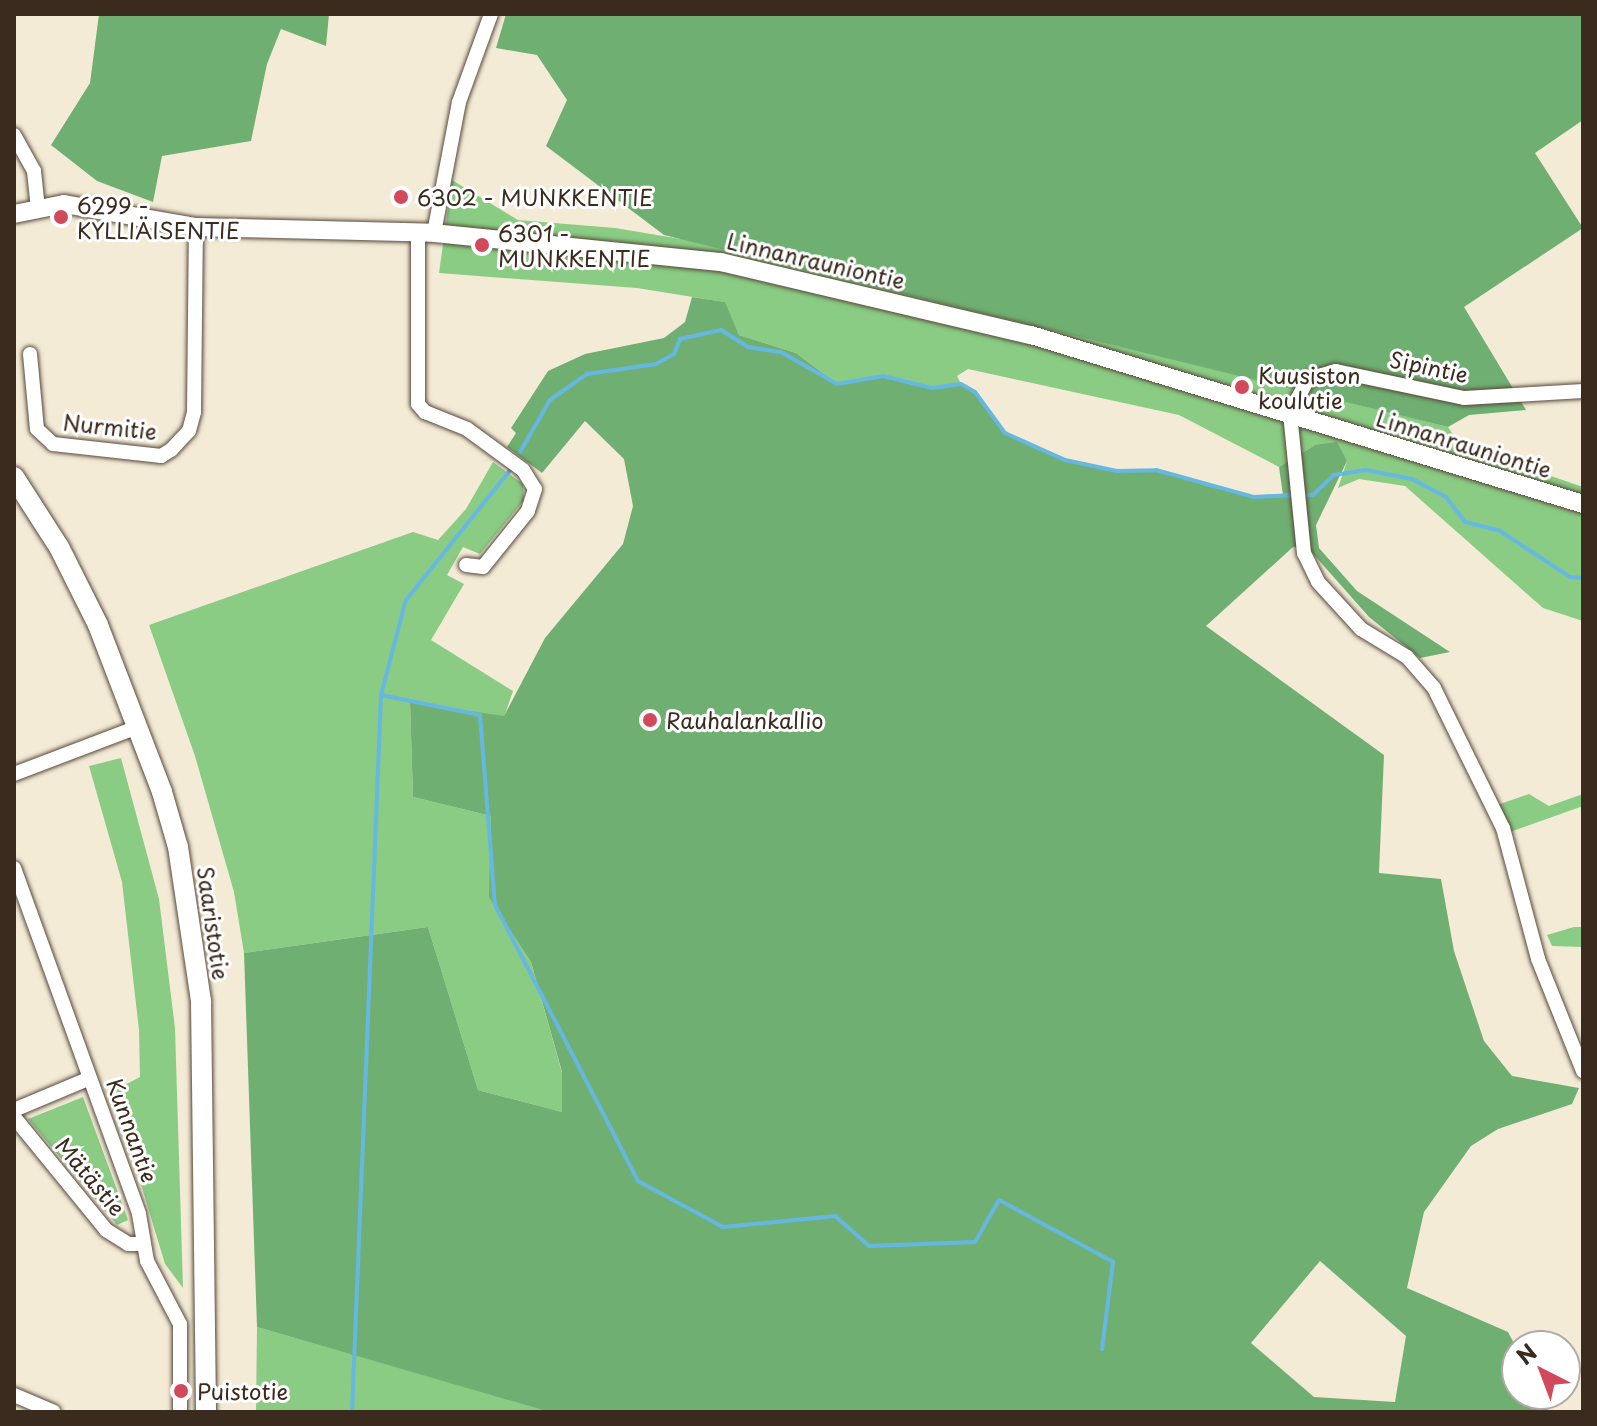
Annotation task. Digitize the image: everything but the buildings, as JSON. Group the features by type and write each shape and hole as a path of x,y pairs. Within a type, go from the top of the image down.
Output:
{"main road":[{"name":"Saaristotie","path":"14,477 59,547 98,625 138,727 178,847 196,950 206,1412"}],"street":[{"path":"466,565 483,567 528,511 535,489 523,470 467,429 425,412 418,404 426,233 459,102 491,14"},
{"path":"14,135 34,171 38,207"},
{"name":"Linnanrauniontie","path":"14,214 38,207 88,205 196,227 426,233 721,262 1031,335 1583,504"},
{"name":"Nurmitie","path":"30,354 37,429 53,444 161,456 171,450 189,431 194,412 196,227"},
{"name":"Sipintie","path":"1290,413 1308,379 1336,371 1464,398 1583,391"},
{"path":"1290,413 1304,553 1318,582 1361,629 1407,657 1434,688 1503,828 1538,959 1583,1071"},
{"path":"14,774 138,727"},
{"name":"Kunnantie","path":"14,868 139,1214 144,1244 180,1324 180,1412"},
{"path":"14,1110 90,1078"},
{"name":"Mätästie","path":"14,1117 106,1230 128,1244 144,1244"},
{"path":"14,1395 54,1412"}],"green space":[{"path":"99,14 329,14 326,46 281,29 267,64 251,141 162,156 153,202 97,181 51,145 90,83"},
{"path":"506,14 1583,14 1583,120 1535,153 1583,228 1464,307 1526,410 1469,415 1448,427 664,235 546,146 567,100 537,55 496,48"},
{"path":"452,180 518,220 615,228 729,247 1448,427 1460,445 1583,487 1583,621 1543,608 1405,486 1359,479 1338,488 1347,461 1315,445 1279,467 1179,415 968,369 957,376 961,384 932,388 883,376 837,384 796,353 739,335 724,302 637,288 439,273"},
{"path":"692,297 725,302 739,335 796,353 837,384 883,376 931,388 961,384 975,392 1005,433 1065,460 1117,471 1156,470 1254,497 1283,495 1279,467 1315,445 1337,442 1347,461 1316,525 1319,548 1357,591 1450,652 1420,658 1369,617 1308,548 1293,547 1206,626 1384,755 1379,873 1441,879 1454,951 1484,1041 1512,1076 1579,1088 1572,1104 1498,1129 1471,1146 1424,1212 1407,1288 1503,1330 1501,1330 1501,1410 1549,1412 550,1412 257,1327 244,953 428,927 478,1090 562,1112 562,1072 531,962 489,897 491,816 413,797 410,702 504,716 545,638 623,544 633,506 624,459 585,421 542,473 507,447 516,433 511,428 548,371 585,354 664,338 685,322","holes":["1320,1261 1406,1336 1395,1402 1314,1397 1251,1343"]},
{"path":"493,462 523,484 524,500 480,554 463,547 447,575 464,584 431,640 513,691 504,717 410,702 413,797 491,816 490,897 531,962 562,1073 562,1112 478,1090 428,927 244,953 234,892 195,756 149,625 413,532 438,540 466,509"},
{"path":"121,758 159,899 175,1028 183,1288 165,1264 113,1091 140,1077 139,1030 122,882 89,766"},
{"path":"1529,794 1549,806 1583,794 1583,806 1507,833 1497,805"},
{"path":"1583,927 1583,947 1552,946 1547,935"},
{"path":"83,1097 128,1220 117,1225 28,1119"},
{"path":"257,1327 549,1411 550,1412 256,1412"}],"waterway":[{"path":"520,452 550,400 587,374 656,364 674,354 680,339 721,330 748,347 781,352 837,384 883,376 932,388 961,384 975,392 1005,433 1065,460 1117,471 1156,470 1254,497 1294,495"},
{"path":"352,1412 381,695 406,600 510,470"},
{"path":"1303,495 1313,495 1334,475 1366,470 1412,479 1446,497 1465,522 1500,531 1570,577 1583,578"},
{"path":"381,695 480,715 495,905 638,1181 723,1227 835,1216 869,1246 975,1242 999,1200 1113,1262 1102,1349"}],"place":[{"name":"6302 - MUNKKENTIE","path":"401,197"},
{"name":"6299 - KYLLIÄISENTIE","path":"61,217"},
{"name":"6301 - MUNKKENTIE","path":"482,245"},
{"name":"Kuusiston koulutie","path":"1242,387"},
{"name":"Rauhalankallio","path":"650,720"},
{"name":"Puistotie","path":"181,1391"}]}
